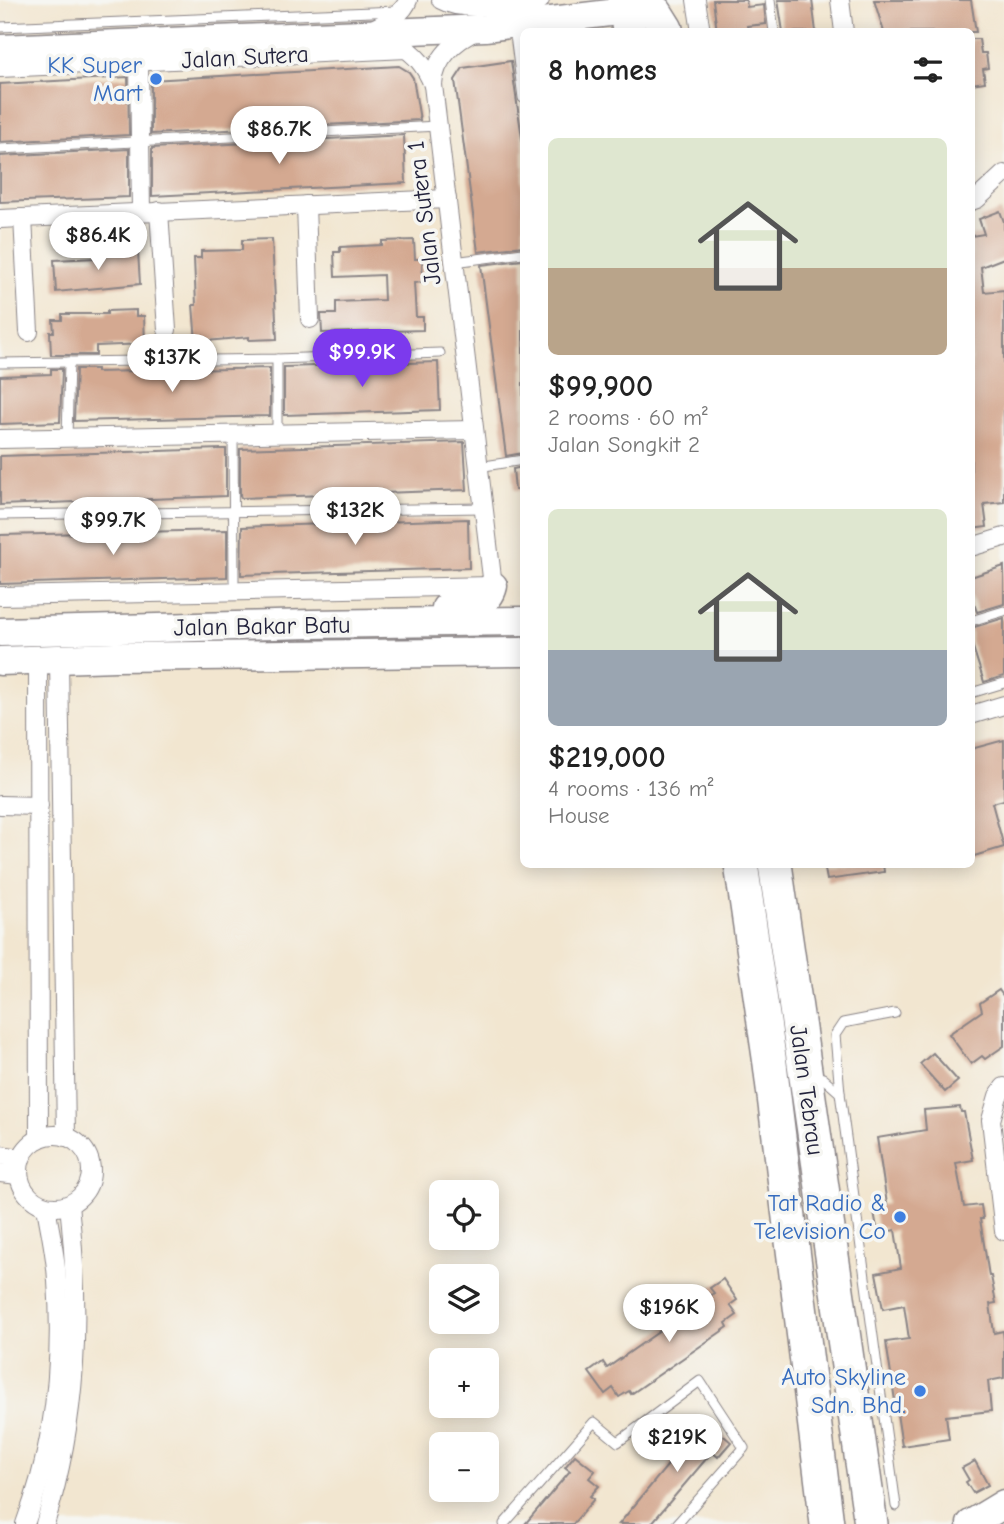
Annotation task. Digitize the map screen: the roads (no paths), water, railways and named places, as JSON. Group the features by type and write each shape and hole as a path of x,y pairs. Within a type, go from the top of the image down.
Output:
{"highway":[{"path":"630,9 656,13 665,20"},
{"path":"728,868 752,935"},
{"name":"Jalan Tebrau","path":"742,868 827,1524"},
{"name":"Jalan Tebrau","path":"776,868 804,1075 877,1519"},
{"path":"794,1255 793,1330 807,1524"}],"main road":[{"path":"400,622 421,612 475,605 485,600 493,586"},
{"name":"Jalan Bakar Batu","path":"0,635 311,624 520,621"},
{"path":"0,635 41,644 49,656 63,640 74,637 217,632 311,624"},
{"name":"Jalan Bakar Batu","path":"0,661 49,656 520,652"},
{"path":"971,1524 1004,1504"}],"street":[{"name":"Jalan Sutera","path":"441,0 450,5 511,10 630,9"},
{"name":"Jalan Sutera","path":"0,48 182,30 373,33 485,28 511,10 540,0"},
{"path":"696,0 700,28"},
{"path":"840,0 844,28"},
{"path":"373,33 404,6"},
{"name":"Jalan Sutera 1","path":"485,28 469,34 446,53 437,63 433,85 493,586"},
{"name":"Jalan Sutera 1","path":"373,33 407,49 424,64 433,85"},
{"name":"Jalan Sutera","path":"0,68 407,49"},
{"path":"139,62 140,141 167,330"},
{"path":"975,199 1002,180"},
{"path":"0,219 447,199"},
{"path":"306,205 310,319"},
{"path":"23,218 29,332"},
{"path":"0,439 474,430"},
{"path":"975,546 1004,537"},
{"path":"0,596 493,586"},
{"path":"39,1139 39,806 49,656"},
{"path":"49,656 66,1137"},
{"path":"975,714 1004,705"},
{"path":"0,805 39,806"},
{"path":"1004,1087 998,1096 991,1120 1004,1231"},
{"path":"48,1136 66,1137 86,1152 91,1176 87,1188 79,1198 68,1205 46,1207 27,1195 20,1166 25,1150 39,1139 48,1136"},
{"path":"0,1155 20,1166"},
{"path":"0,1173 20,1166"},
{"path":"45,1524 54,1495 75,1380 76,1286 68,1205"},
{"path":"25,1524 34,1500 51,1427 59,1353 57,1279 46,1207"}],"lane":[{"path":"770,0 774,28"},
{"path":"0,27 182,30 404,6"},
{"path":"511,10 520,76"},
{"path":"0,149 438,126"},
{"path":"454,262 520,253"},
{"path":"0,363 277,359 440,353"},
{"path":"277,359 277,433"},
{"path":"67,438 69,362"},
{"path":"233,434 234,581"},
{"path":"478,467 520,460"},
{"path":"0,515 483,508"},
{"path":"975,620 1004,611"},
{"path":"975,692 1004,683"},
{"path":"877,1519 835,1035 837,1028 843,1023 895,1013"},
{"path":"804,1075 823,1078 840,1093"},
{"path":"504,1524 594,1422 618,1442 700,1381 744,1448 677,1524"}],"place":[{"name":"KK Super Mart","path":"156,79"},
{"name":"Tat Radio & Television Co","path":"900,1217"},
{"name":"Auto Skyline Sdn. Bhd.","path":"920,1391"}]}
